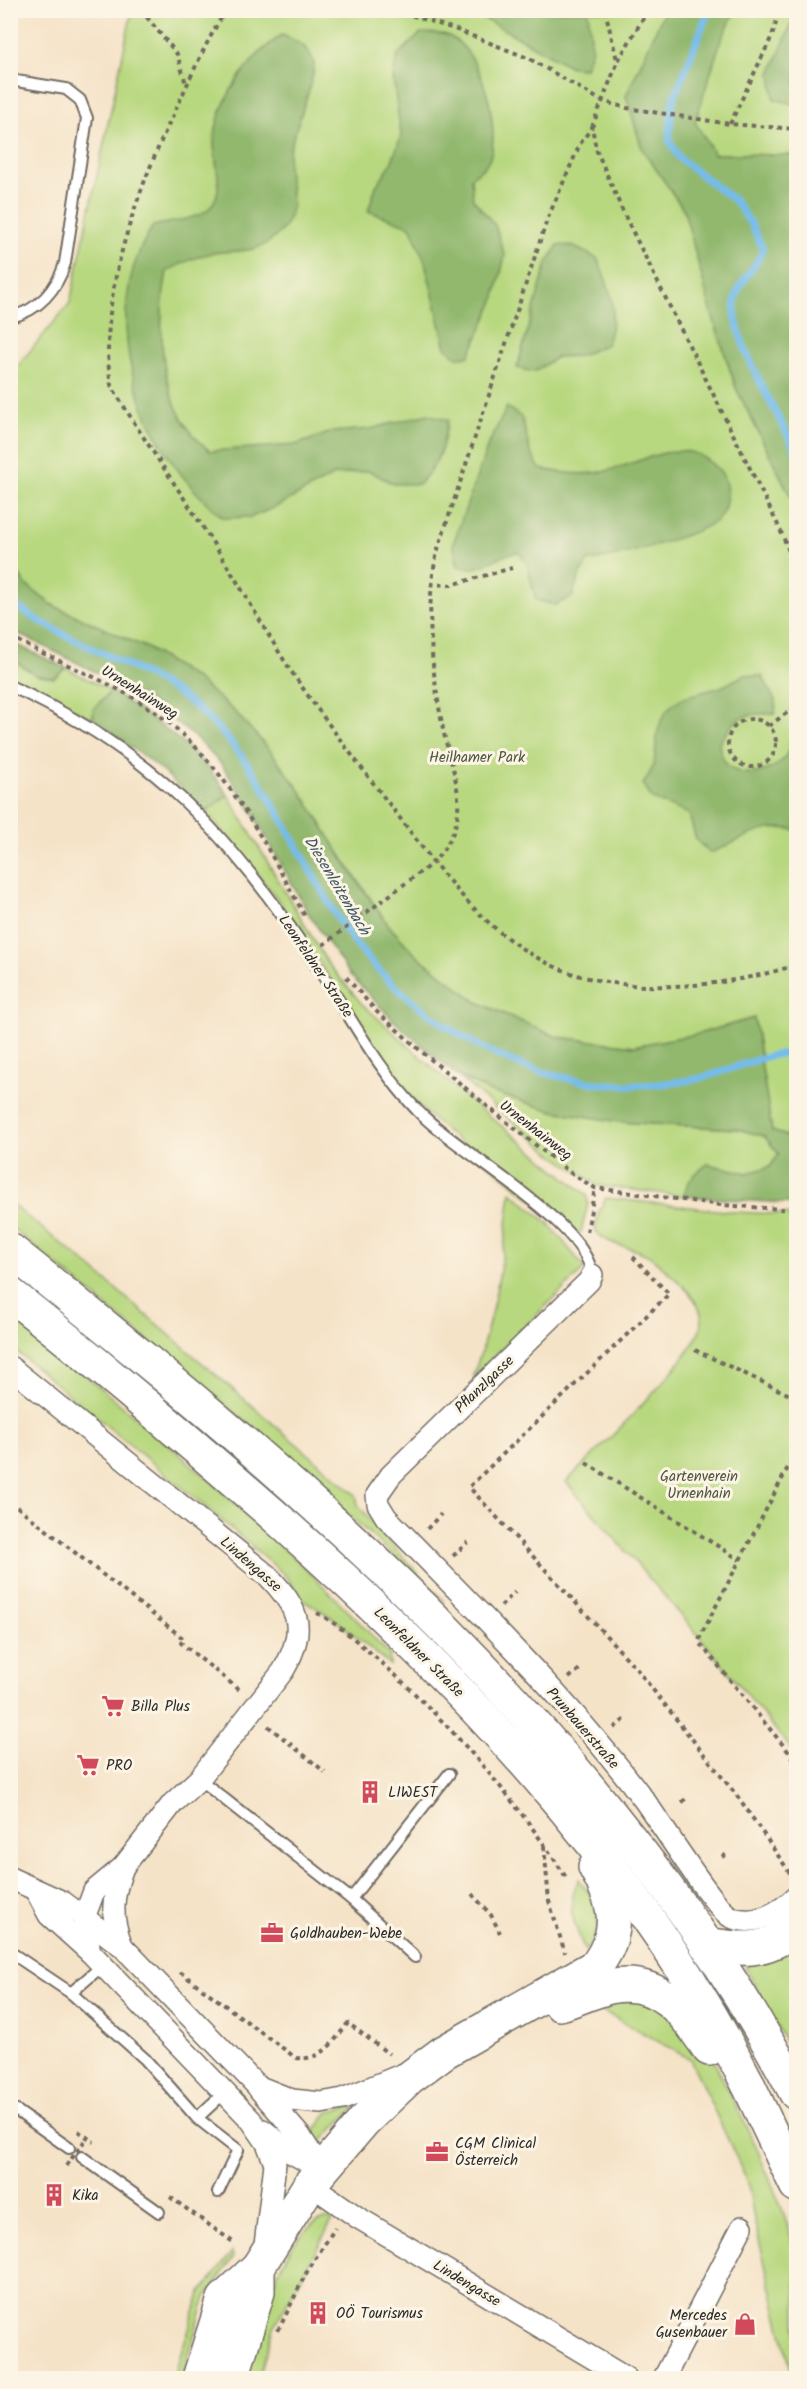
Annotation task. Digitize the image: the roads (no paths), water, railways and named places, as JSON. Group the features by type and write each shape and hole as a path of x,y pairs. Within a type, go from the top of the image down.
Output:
{"main road":[{"path":"10,1250 205,1411 338,1527 460,1643 541,1730 652,1866 762,2031 796,2093"},
{"name":"Leonfeldner Straße","path":"10,1294 188,1439 311,1549 449,1680 558,1800 658,1930 714,2020 747,2082 796,2185"},
{"path":"199,2379 224,2300 260,2262 316,2176 370,2115 429,2062 462,2040 597,1965 613,1934 610,1896 558,1800"},
{"path":"706,1944 752,1949 774,1943 796,1929"},
{"path":"506,2017 565,2002 610,1987 644,1986 671,2001 686,2016 708,2049 747,2082"},
{"path":"232,2379 258,2292 260,2262"}],"street":[{"name":"Pflanzlgasse","path":"377,1495 391,1475 589,1281 592,1275"},
{"name":"Lindengasse","path":"10,1367 268,1576 286,1594 296,1610 298,1634 293,1654 254,1709 199,1779 173,1803 123,1867 94,1891 84,1918"},
{"name":"Prunbauerstraße","path":"377,1495 378,1504 386,1517 518,1654 608,1754 669,1833 723,1912 744,1920 758,1920 773,1913 795,1888"},
{"name":"Lindengasse","path":"122,1946 114,1924 113,1904 123,1867"},
{"name":"Lindengasse","path":"10,1878 63,1902 122,1946 257,2086 300,2136 316,2176"},
{"name":"Lindengasse","path":"36,1891 49,1915 96,1958 251,2120 290,2152 357,2217 626,2379"},
{"path":"84,1918 96,1958"},
{"name":"Lindengasse","path":"257,2086 292,2100 321,2103 352,2096 429,2062"},
{"name":"Lindengasse","path":"251,2120 267,2143 275,2164 273,2197 260,2262"},
{"path":"664,2379 742,2227"}],"lane":[{"path":"10,80 66,89 80,100 87,118 65,263 58,284 34,308 10,317"},
{"name":"Leonfeldner Straße","path":"10,686 74,717 107,738 156,774 202,816 294,931 396,1086 416,1110 440,1133 527,1197 582,1248 591,1262 592,1275"},
{"path":"351,1899 449,1774"},
{"path":"199,1779 351,1899 415,1957"},
{"path":"10,1952 71,1994 145,2058 197,2118 238,2150 218,2192"},
{"path":"71,1994 96,1958"},
{"path":"197,2118 225,2092"},
{"path":"17,2111 69,2148"},
{"path":"82,2157 159,2212"}],"waterway":[{"path":"709,10 673,101 669,140 679,158 735,201 751,224 763,249 738,290 735,312 746,352 796,451"},
{"name":"Diesenleitenbach","path":"10,601 60,633 167,687 214,724 251,769 340,921 359,947 406,995 433,1017 462,1036 523,1066 570,1079 624,1085 660,1084 696,1079 761,1058 786,1053 796,1054"}],"place":[{"name":"Billa Plus","path":"113,1706"},
{"name":"PRO","path":"88,1765"},
{"name":"LIWEST","path":"370,1792"},
{"name":"Goldhauben-Webe","path":"272,1933"},
{"name":"CGM Clinical Österreich","path":"437,2152"},
{"name":"Kika","path":"54,2195"},
{"name":"OÖ Tourismus","path":"318,2313"},
{"name":"Mercedes Gusenbauer","path":"745,2324"}],"park label":[{"name":"Heilhamer Park","path":"477,757"},
{"name":"Gartenverein Urnenhain","path":"699,1484"}]}
